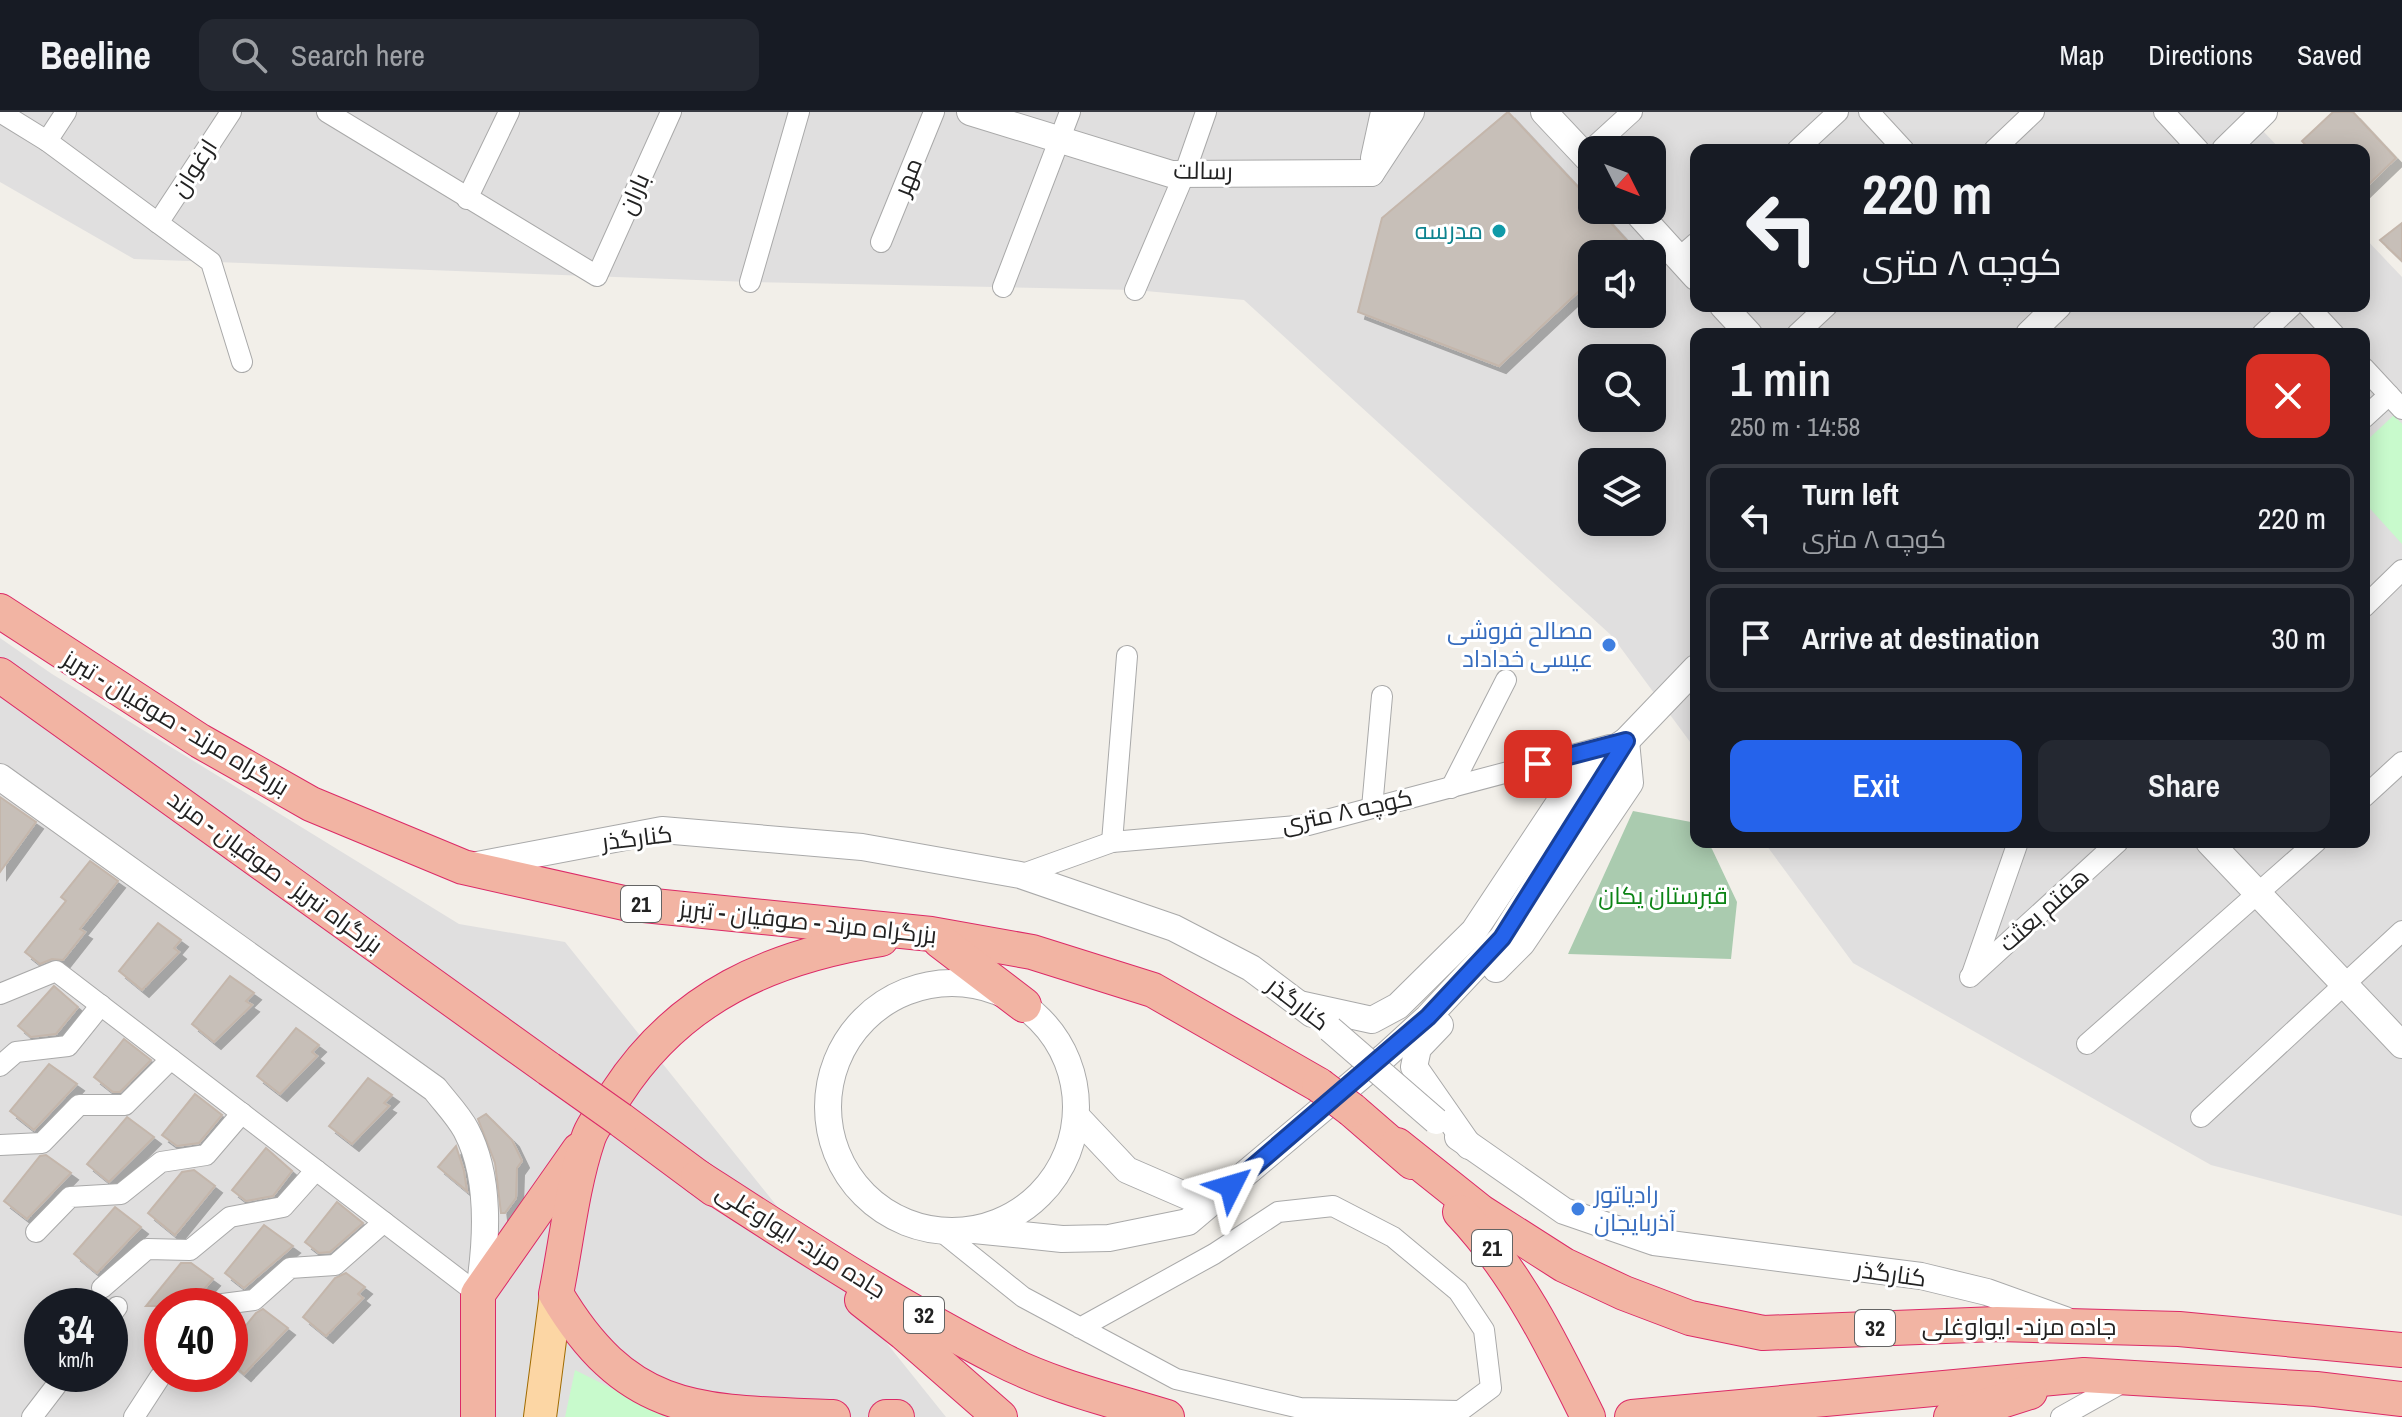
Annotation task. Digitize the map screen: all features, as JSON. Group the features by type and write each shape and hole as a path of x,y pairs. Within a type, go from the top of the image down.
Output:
{"highway":[{"name":"بزرگراه مرند - صوفیان - تبریز","path":"0,611 200,741 311,804 463,867 624,903 931,934 1032,952 1077,965 1153,990 1319,1085 1397,1145"},
{"name":"بزرگراه تبریز - صوفیان - مرند","path":"0,675 698,1177"},
{"path":"478,1417 478,1294 632,1070 681,1020 722,988 784,963 855,943 931,934 977,981 1024,1005"},
{"path":"977,981 1077,965"},
{"path":"588,1137 556,1294 591,1350 618,1375 649,1393 702,1412 833,1417"},
{"name":"جاده مرند- ایواوغلی","path":"1397,1145 1481,1212 1564,1265 1624,1293 1690,1318 1763,1333 1997,1324 2084,1326 2179,1329 2402,1350"},
{"name":"21","path":"1397,1145 1488,1241 1523,1295 1588,1417"},
{"path":"698,1177 904,1333 1000,1417"},
{"name":"جاده مرند- ایواوغلی","path":"698,1177 830,1262 1003,1361 1093,1395 1167,1417"},
{"path":"1951,1417 2084,1375"},
{"name":"جاده مرند- ایواوغلی","path":"1632,1417 2084,1375 2316,1389 2398,1405"},
{"path":"886,1417 897,1417"}],"main road":[{"path":"540,1417 556,1294"}],"street":[{"path":"0,112 47,141 211,262 242,362"},
{"path":"47,141 66,112"},
{"name":"ارغوان","path":"158,223 231,112"},
{"path":"327,112 352,119 467,199 509,112"},
{"name":"باران","path":"467,199 597,276 671,112"},
{"path":"750,282 799,112"},
{"name":"مهر","path":"881,242 934,112"},
{"name":"رسالت","path":"970,112 1184,175 1258,171 1371,173"},
{"path":"1003,287 1070,112"},
{"path":"1135,290 1184,175 1206,112"},
{"path":"1371,173 1384,112"},
{"path":"1371,173 1411,112"},
{"path":"1544,112 1578,148"},
{"path":"1610,136 1632,112"},
{"path":"1803,144 1838,112"},
{"path":"1869,112 1898,144"},
{"path":"2000,144 2034,112"},
{"path":"2164,112 2193,144"},
{"path":"2231,144 2264,112"},
{"path":"1651,224 1690,259"},
{"path":"1729,312 1743,328"},
{"path":"1803,328 1821,312"},
{"path":"2034,328 2048,312"},
{"path":"2268,328 2286,312"},
{"path":"2314,312 2328,328"},
{"path":"2370,375 2395,402 2370,415"},
{"path":"2370,601 2402,570"},
{"path":"1112,842 1127,656"},
{"path":"977,981 931,985 910,991 872,1012 845,1046 835,1065 828,1097 830,1130 839,1161 857,1188 881,1210 910,1225 942,1232 974,1230 1062,1239 1109,1238 1188,1222 1428,1017 1502,938 1626,741 1690,674"},
{"path":"1451,788 1506,680"},
{"path":"1372,808 1382,696"},
{"path":"1299,1004 1372,1020 1398,1006 1474,931 1581,770 1626,741"},
{"path":"1469,1146 1414,1067 1418,1048 1522,943 1630,783 1626,741"},
{"name":"کوچه ۸ متری","path":"1020,875 1112,842 1308,825 1626,741"},
{"path":"2370,791 2402,762"},
{"path":"0,777 435,1089 465,1129 480,1164 484,1258 478,1294 56,971 0,994"},
{"name":"کنارگذر","path":"463,867 662,830 862,847 1020,875 1174,928 1251,968 1330,1029 1436,1121 1564,1211 1654,1242 1921,1276 1987,1292 2084,1326"},
{"name":"هفتم بعثت","path":"2016,848 1970,977 2111,848"},
{"path":"2215,848 2402,1045"},
{"path":"2087,1044 2310,848"},
{"path":"2201,1117 2402,931"},
{"path":"0,1066 16,1052 68,1046 101,1005"},
{"path":"974,1230 1005,1220 1040,1194 1055,1178 1070,1149 1077,1117 1075,1085 1065,1054 1048,1027 1024,1005"},
{"path":"0,1145 42,1143 79,1105 125,1105 171,1059"},
{"path":"36,1232 70,1197 121,1194 161,1162 206,1155 242,1113"},
{"path":"1077,1117 1127,1170 1187,1196 1216,1199"},
{"path":"102,1288 147,1249 190,1250 230,1217 283,1207 316,1170"},
{"path":"942,1232 1023,1297 1080,1328 1176,1379 1300,1408 1460,1411 1491,1388 1484,1330 1458,1291 1393,1237 1333,1206 1278,1212 1214,1254 1080,1328"},
{"path":"248,1301 254,1300 290,1268 335,1265 384,1222"},
{"path":"2061,1417 2131,1377"},
{"path":"32,1417 51,1392"},
{"path":"134,1417 150,1392"}],"shaded area":[{"path":"0,112 2245,112 2275,144 1690,144 1690,312 2370,312 2370,243 2402,277 2402,1216 2211,1165 1853,963 1768,848 2370,848 2370,328 1690,328 1690,742 1612,636 1244,300 1135,290 750,282 134,259 0,182"},
{"path":"0,638 52,674 459,924 565,942 946,1417 0,1417"}],"green space":[{"path":"2394,415 2402,424 2402,544 2370,509 2370,437"},
{"name":"قبرستان یکان","path":"1633,811 1690,822 1690,848 1711,848 1737,902 1731,959 1568,954"},
{"path":"575,1370 669,1417 565,1417"}],"building":[{"name":"مدرسه","path":"1508,112 1578,187 1578,224 1612,224 1626,240 1578,240 1578,292 1499,366 1358,312 1382,218"},
{"path":"2333,112 2353,112 2396,158 2370,183 2370,144 2305,144 2302,141"},
{"path":"2402,223 2402,261 2380,240"},
{"path":"0,797 36,822 0,872"},
{"path":"90,861 118,881 80,929 85,932 63,960 52,959 40,964 25,952 66,901 61,897"},
{"path":"158,923 181,940 174,948 179,952 142,990 119,971"},
{"path":"230,976 254,993 246,1001 252,1005 214,1042 192,1024"},
{"path":"54,986 78,1007 56,1034 31,1037 18,1026"},
{"path":"296,1028 319,1045 312,1052 317,1056 280,1094 257,1076"},
{"path":"124,1039 151,1060 120,1092 113,1092 94,1077"},
{"path":"49,1064 77,1084 34,1130 10,1111"},
{"path":"368,1078 392,1095 384,1103 389,1106 352,1144 329,1126"},
{"path":"195,1094 222,1115 199,1143 177,1146 162,1135"},
{"path":"486,1114 512,1140 522,1161 517,1168 516,1198 505,1213 501,1213 495,1163 478,1119"},
{"path":"127,1117 154,1137 109,1182 87,1164"},
{"path":"456,1146 464,1171 467,1191 438,1167"},
{"path":"266,1148 292,1171 273,1196 246,1201 232,1190"},
{"path":"46,1155 71,1173 27,1219 4,1201 40,1156"},
{"path":"194,1170 215,1186 175,1235 148,1213 182,1172"},
{"path":"337,1202 363,1223 330,1252 319,1253 305,1242"},
{"path":"115,1207 141,1227 97,1273 74,1254"},
{"path":"264,1225 293,1246 244,1288 225,1273"},
{"path":"181,1263 191,1263 213,1279 205,1288 161,1288"},
{"path":"346,1273 365,1287 358,1294 363,1298 326,1336 303,1317 335,1278"},
{"path":"263,1309 288,1328 248,1370 248,1323"}],"place":[{"name":"مدرسه","path":"1499,231"},
{"name":"مصالح فروشی عیسی خداداد","path":"1609,645"},
{"name":"رادیاتور آذربایجان","path":"1578,1209"}],"route":[{"path":"1231,1186 1428,1017 1502,938 1626,741 1538,764"}]}
